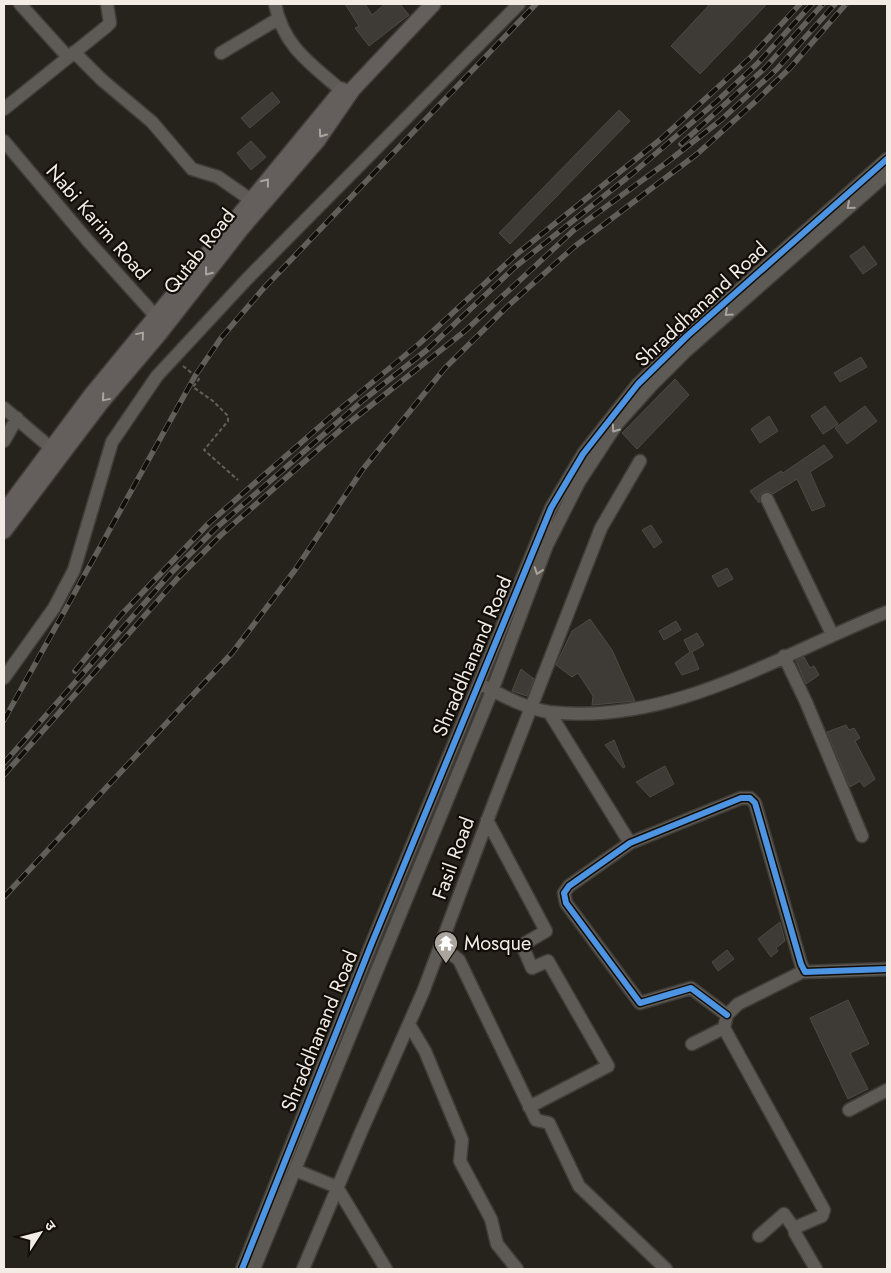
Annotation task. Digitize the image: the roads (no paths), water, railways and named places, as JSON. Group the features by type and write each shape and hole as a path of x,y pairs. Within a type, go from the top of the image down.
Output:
{"main road":[{"name":"Qutab Road","path":"5,523 76,434 251,200 341,90 420,4"},
{"name":"Qutab Road","path":"5,523 51,448 92,394 161,322 318,140 353,89 433,4"}],"street":[{"path":"20,4 70,54 152,122 192,169 218,177 251,200"},
{"path":"4,109 110,22 107,4"},
{"path":"276,4 278,19 286,38 298,52 341,90"},
{"path":"4,678 54,608 74,570 112,442 157,376 275,250 519,4"},
{"path":"220,53 278,19"},
{"name":"Nabi Karim Road","path":"4,141 88,241 161,322"},
{"name":"Shraddhanand Road","path":"242,1269 404,865 551,508 583,454 602,427 638,384 687,336 887,159"},
{"name":"Shraddhanand Road","path":"254,1269 492,691 547,545 579,482 617,424 686,351 887,174"},
{"path":"4,408 51,448"},
{"path":"4,441 17,418"},
{"name":"Fasil Road","path":"305,1263 337,1187 410,1026 487,820 601,528 640,461"},
{"path":"767,499 832,634"},
{"path":"478,684 532,708 549,712 596,712 658,704 694,694 887,612"},
{"path":"784,656 806,702 862,836"},
{"path":"549,712 630,843"},
{"path":"727,1015 691,988 640,1003 566,903 564,893 569,886 630,843 746,797 753,800 804,971"},
{"path":"487,820 546,931 522,945 532,968 548,961 608,1066 529,1107"},
{"path":"404,865 417,870"},
{"path":"440,948 449,952 462,966 529,1107 536,1120 549,1123 579,1186 666,1269"},
{"path":"794,1228 822,1216 824,1210 724,1028 727,1015 745,1000 804,971 887,969"},
{"path":"410,1026 425,1051 462,1140 460,1161 491,1219 497,1244 517,1269"},
{"path":"692,1044 724,1028"},
{"path":"849,1110 887,1090"},
{"path":"294,1170 337,1187 386,1269"},
{"path":"760,1236 784,1214 794,1228 816,1269"},
{"path":"305,1263 314,1269"}],"railway":[{"path":"4,720 195,376 221,338 263,289 536,4"},
{"path":"75,671 121,615 209,523 334,414 420,343 518,253 661,139 750,58 800,4"},
{"path":"4,763 171,573 215,529 362,401 428,349 515,267 633,173 716,102 757,64 812,4"},
{"path":"681,144 765,68 823,4"},
{"path":"4,775 177,579 221,535 345,426 465,331 574,230 721,120 777,69 835,4"},
{"path":"4,897 232,653 295,570 363,469 445,368 509,305 574,247 697,154 756,101 790,68 846,4"}],"place":[{"name":"Mosque","path":"446,964"}]}
